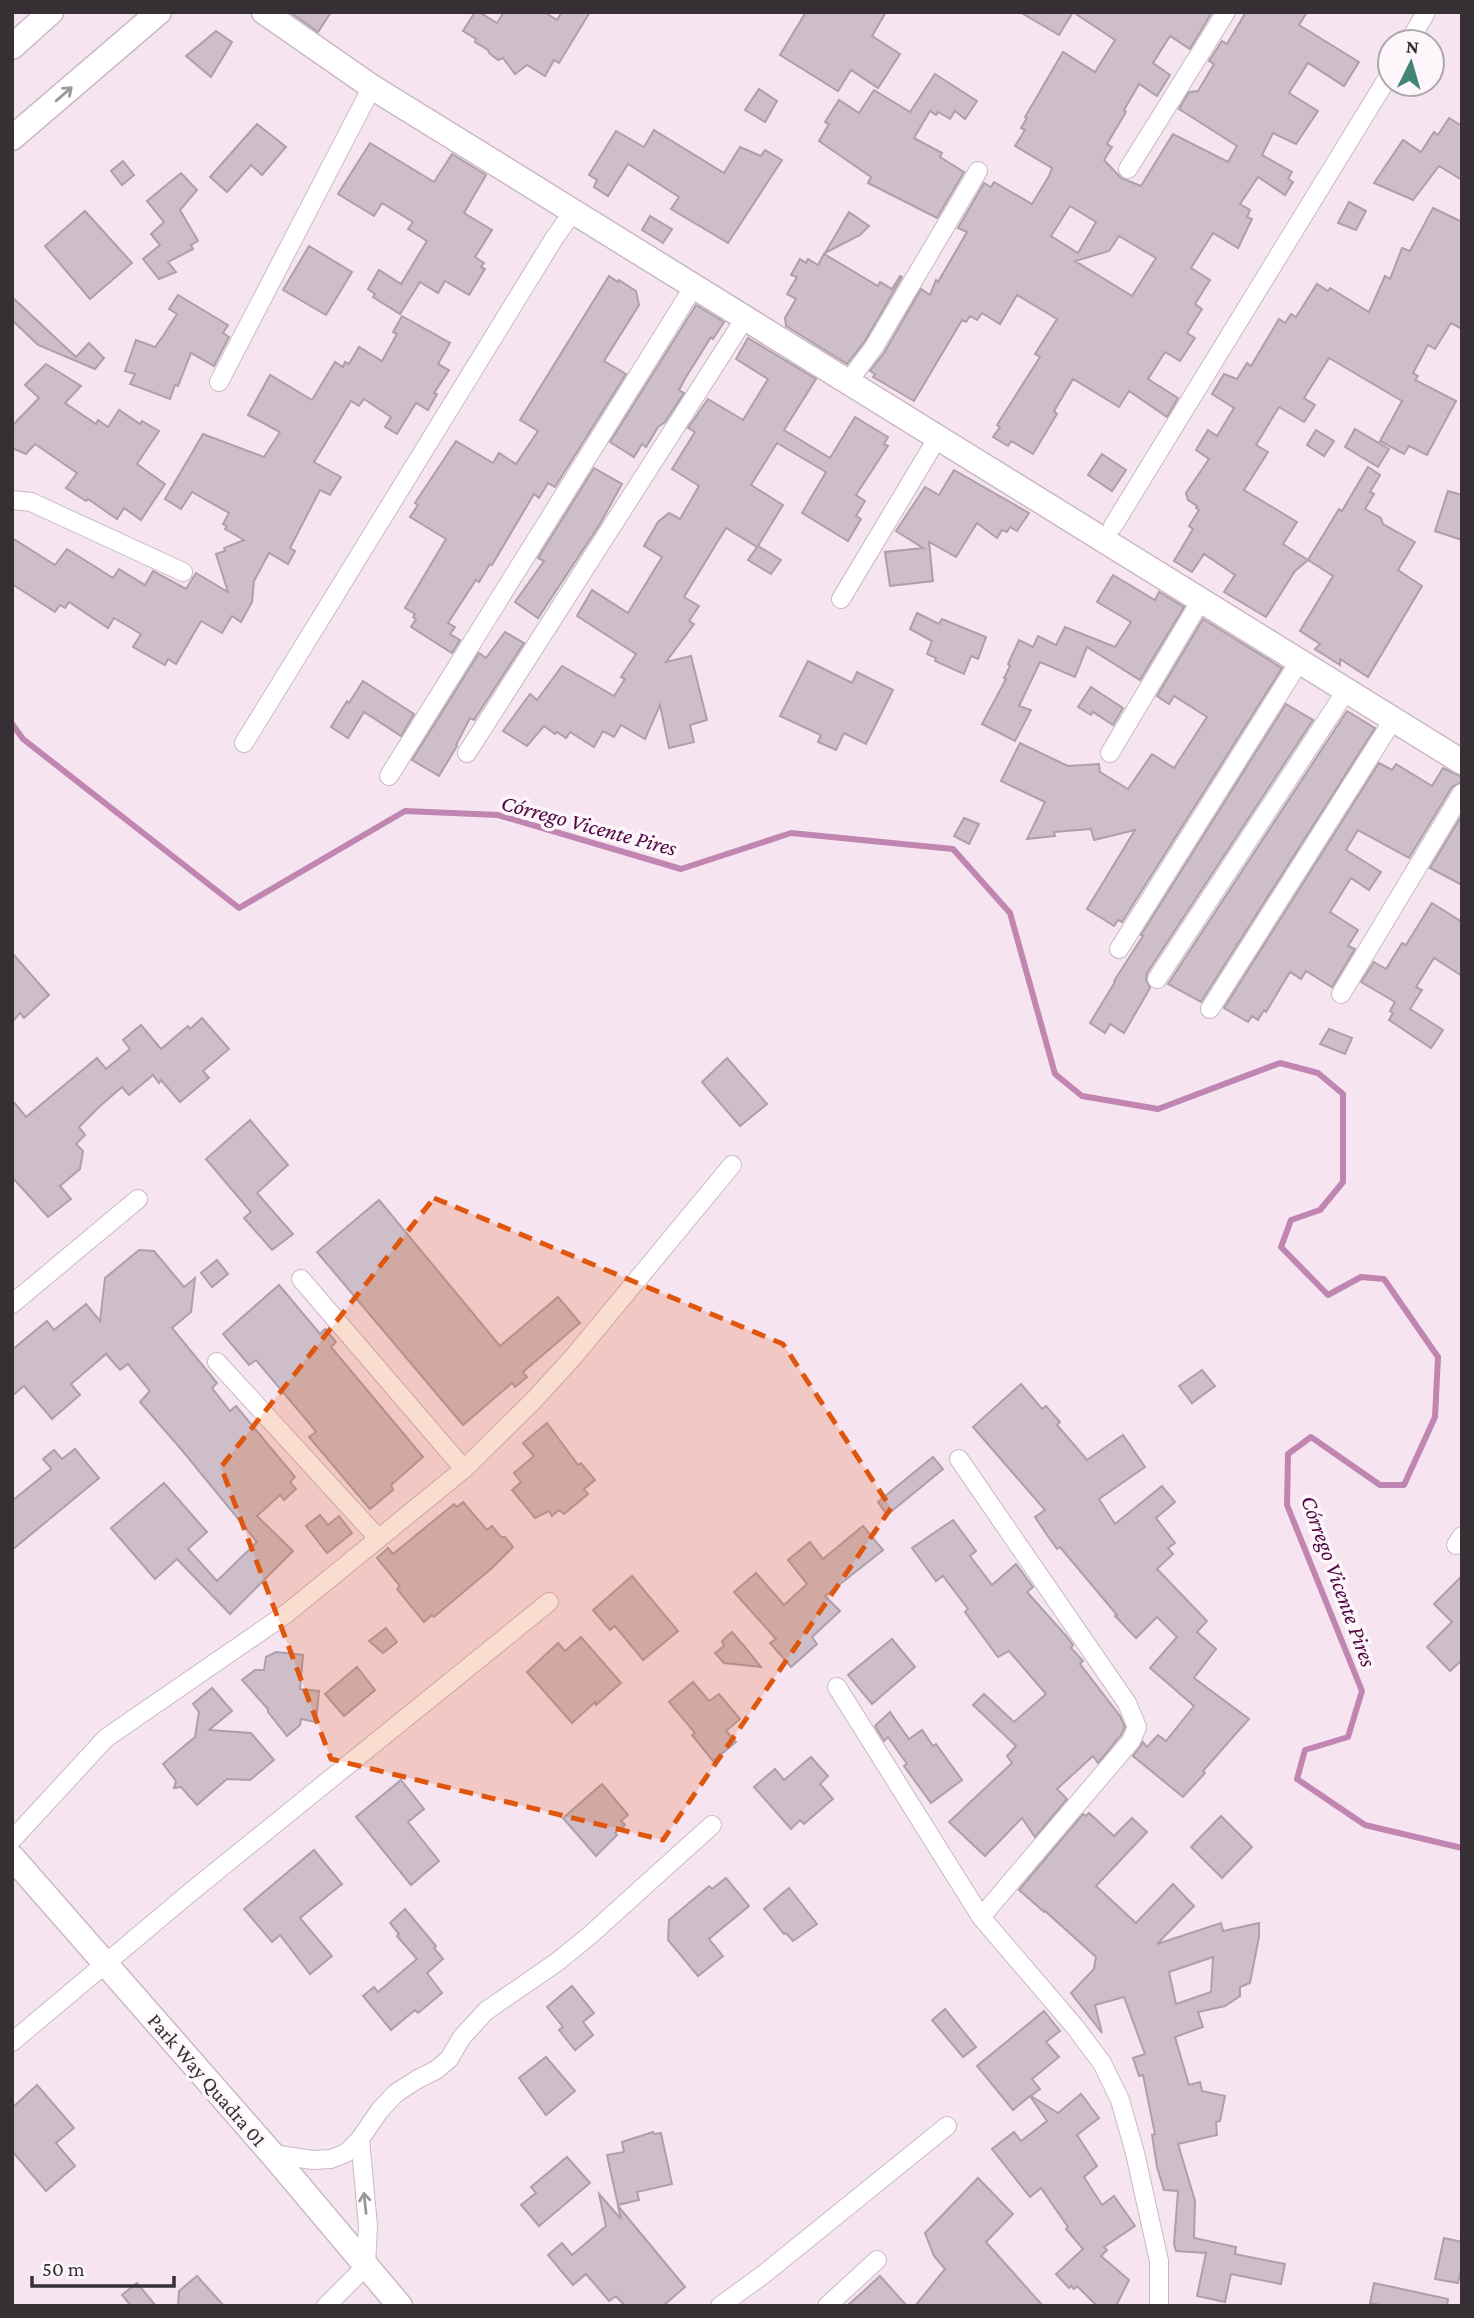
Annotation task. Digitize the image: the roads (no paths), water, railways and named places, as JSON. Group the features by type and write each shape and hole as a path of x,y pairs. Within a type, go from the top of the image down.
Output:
{"street":[{"path":"12,47 51,12"},
{"path":"12,138 159,12"},
{"path":"264,12 372,87 1462,762"},
{"path":"1128,169 1226,12"},
{"path":"1417,28 1426,12"},
{"path":"219,382 372,87"},
{"path":"1113,526 1376,97"},
{"path":"848,382 874,347 978,171"},
{"path":"244,743 548,248 573,212"},
{"path":"389,776 694,286"},
{"path":"467,753 745,318"},
{"path":"841,599 938,437"},
{"path":"12,500 31,502 183,572"},
{"path":"1110,753 1201,600"},
{"path":"1119,949 1299,662"},
{"path":"1157,979 1346,691"},
{"path":"1210,1009 1393,720"},
{"path":"1341,995 1462,793"},
{"path":"12,1840 106,1738 286,1615 464,1469 575,1355 732,1165"},
{"path":"12,1304 138,1199"},
{"path":"301,1279 464,1469"},
{"path":"217,1362 378,1538"},
{"path":"959,1459 1127,1703 1137,1727 1131,1741 981,1917"},
{"path":"12,2042 192,1891 549,1602"},
{"path":"837,1687 981,1917 1075,2027 1102,2063 1120,2100 1135,2153 1159,2261 1159,2306"},
{"path":"272,2154 313,2160 331,2159 346,2152 360,2139 380,2110 396,2093 436,2070 449,2059 462,2037 486,2011 557,1962 589,1936 712,1825"},
{"name":"Park Way Quadra 01","path":"12,1857 272,2154 400,2306"},
{"path":"720,2306 764,2274 947,2126"},
{"path":"326,2306 366,2266 368,2226 360,2139"},
{"path":"827,2306 877,2260"}],"waterway":[{"name":"Córrego Vicente Pires","path":"12,724 23,739 239,908 405,811 498,815 681,869 791,833 953,849 1010,913 1055,1074 1082,1096 1158,1109 1280,1063 1318,1073 1343,1094 1343,1182 1320,1210 1291,1220 1281,1247 1328,1295 1361,1277 1384,1279 1438,1357 1435,1417 1404,1485 1380,1485 1311,1437 1288,1454 1287,1505 1362,1691 1348,1737 1305,1750 1297,1779 1365,1825 1462,1848"}]}
